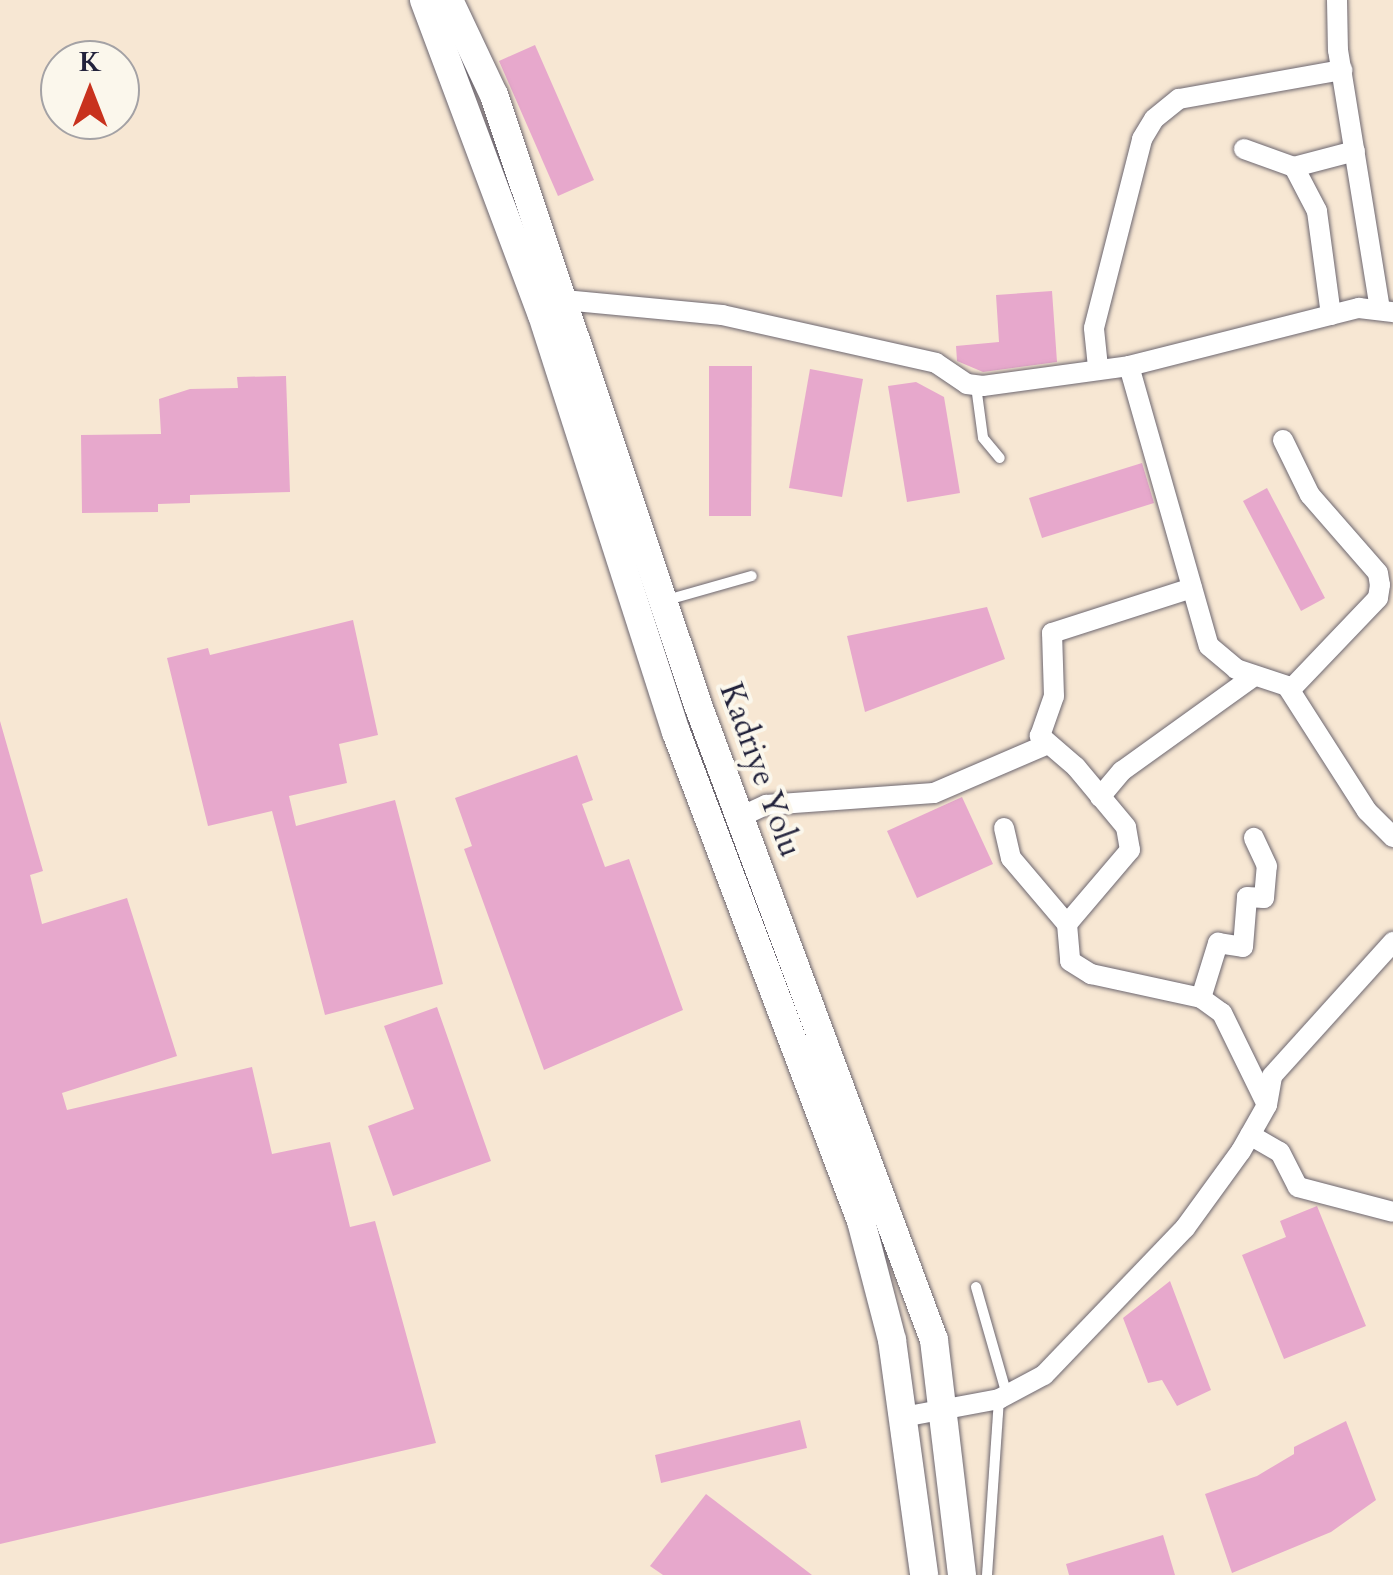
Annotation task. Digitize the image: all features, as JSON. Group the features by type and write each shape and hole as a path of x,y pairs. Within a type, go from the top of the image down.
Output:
{"main road":[{"name":"Kadriye Yolu","path":"424,0 553,308 934,1340 962,1575"},
{"name":"Kadriye Yolu","path":"449,0 494,95 676,732 861,1221 892,1340 924,1575"}],"street":[{"path":"553,308 722,315 936,363 976,385 1129,366 1331,315 1386,310 1354,151 1342,70 1338,0"},
{"path":"1098,367 1094,328 1142,140 1154,119 1179,99 1342,70"},
{"path":"1244,148 1294,167 1354,151"},
{"path":"1294,167 1317,211 1331,315"},
{"path":"1129,366 1209,646 1254,676 1290,690 1367,811 1393,837"},
{"path":"1283,440 1310,494 1378,573 1378,598 1290,690"},
{"path":"1378,573 1393,556"},
{"path":"1067,924 1130,850 1126,826 1040,736 1054,696 1052,633 1192,588"},
{"path":"1100,797 1122,771 1254,676"},
{"path":"740,817 766,805 934,793 1048,744"},
{"path":"1004,828 1010,858 1067,924 1070,960 1091,974 1201,998 1222,1013 1266,1105"},
{"path":"1201,998 1218,943 1242,947 1247,897 1264,898 1267,866 1254,838"},
{"path":"903,1418 1003,1397 1044,1375 1117,1304 1185,1228 1250,1135 1266,1105 1272,1076 1393,942"},
{"path":"1250,1135 1280,1152 1298,1188 1393,1212"}],"lane":[{"path":"976,385 983,438 1000,458"},
{"path":"664,601 752,576"},
{"path":"976,1287 1003,1397 986,1575"}],"building":[{"path":"535,45 594,180 558,196 499,61"},
{"path":"1052,291 1057,362 983,372 957,361 956,346 999,342 996,295"},
{"path":"709,366 752,366 751,516 709,516"},
{"path":"810,369 863,379 842,497 789,488"},
{"path":"286,376 290,492 190,495 190,503 158,504 158,512 82,513 81,435 161,434 159,399 190,389 238,388 237,377"},
{"path":"916,382 944,397 960,493 907,502 888,386"},
{"path":"1142,463 1154,503 1042,538 1029,498"},
{"path":"1267,488 1325,598 1301,611 1243,501"},
{"path":"987,607 1005,659 865,712 847,636"},
{"path":"353,620 378,735 339,744 347,783 289,796 296,826 395,800 443,984 325,1015 272,811 208,826 167,658 208,648 210,655"},
{"path":"0,721 43,871 30,875 42,924 127,898 177,1056 62,1093 67,1110 252,1067 272,1154 330,1142 350,1227 375,1221 436,1443 0,1544"},
{"path":"577,755 593,800 582,804 605,867 629,859 683,1010 544,1070 464,849 472,846 455,798"},
{"path":"962,797 993,864 917,898 887,831"},
{"path":"437,1007 491,1161 393,1196 368,1126 414,1109 384,1026"},
{"path":"1317,1206 1366,1326 1284,1359 1242,1255 1286,1237 1280,1221"},
{"path":"1170,1281 1211,1390 1177,1406 1162,1380 1148,1383 1123,1318"},
{"path":"800,1420 807,1448 661,1483 655,1455"},
{"path":"1346,1421 1376,1500 1331,1532 1232,1573 1205,1494 1257,1476 1294,1454 1294,1447"},
{"path":"706,1494 812,1575 663,1575 650,1566"},
{"path":"1163,1535 1175,1575 1069,1575 1066,1564"}]}
